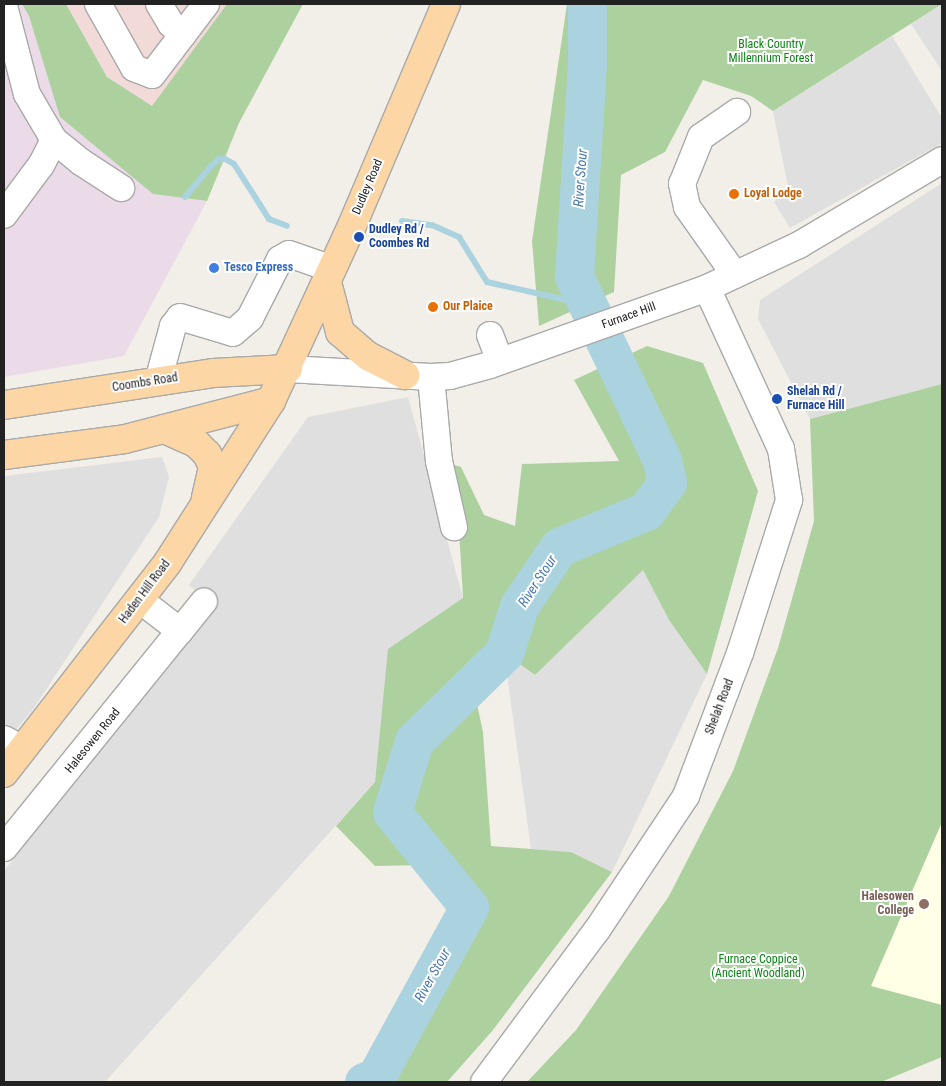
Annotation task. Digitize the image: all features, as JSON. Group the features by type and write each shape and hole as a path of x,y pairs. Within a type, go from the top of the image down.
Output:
{"main road":[{"name":"Dudley Road","path":"271,401 288,369 330,276 446,4"},
{"path":"330,276 340,332 368,356 418,376"},
{"name":"Coombs Road","path":"4,405 213,373 288,369"},
{"path":"4,455 125,439 271,401"},
{"name":"Haden Hill Road","path":"4,773 14,744 140,600 204,509 271,401"},
{"path":"164,429 196,443 207,454 213,467 204,509"}],"street":[{"path":"98,4 134,68 152,75 206,4"},
{"path":"159,4 171,24 183,34"},
{"path":"4,6 27,94 54,140 81,162 121,188"},
{"path":"735,275 687,207 682,184 701,137 737,112"},
{"path":"4,215 41,165 54,140"},
{"name":"Furnace Hill","path":"288,369 450,376 500,362 707,288 799,245 942,160"},
{"path":"158,380 173,326 180,317 233,333 250,318 280,259 289,254 330,276"},
{"name":"Shelah Road","path":"484,1082 597,930 686,796 740,653 789,500 781,449 707,288"},
{"path":"490,335 500,362"},
{"path":"418,376 454,527"},
{"path":"140,600 180,631"},
{"name":"Halesowen Road","path":"4,848 204,601"}],"shaded area":[{"path":"4,4 22,4 153,194 207,201 124,356 4,377"},
{"path":"66,4 227,4 152,107 107,77"},
{"path":"942,4 942,71 911,24"},
{"path":"892,36 942,118 942,143 790,228 774,202 788,187 773,111"},
{"path":"942,183 942,384 810,419 758,319 760,300"},
{"path":"408,397 463,598 389,649 375,782 105,1082 4,1082 4,871 212,605 189,585 308,417"},
{"path":"162,457 169,477 159,517 34,708 4,744 4,476"},
{"path":"643,569 669,620 707,674 612,872 571,852 531,849 504,653 535,675"},
{"name":"Halesowen College","path":"942,822 942,1005 871,986"}],"green space":[{"path":"22,4 66,4 107,77 152,106 227,4 303,4 239,123 207,201 153,194 60,117 29,16"},
{"name":"Black Country Millennium Forest","path":"567,4 942,4 773,111 751,96 703,80 665,152 621,175 614,292 539,326 532,241"},
{"path":"647,346 703,363 758,491 707,674 669,620 643,570 535,675 504,653 473,685 483,732 491,846 571,852 612,872 493,1030 447,1082 364,1082 376,1077 468,907 426,865 375,866 336,826 375,782 388,649 463,598 459,530 448,463 461,467 484,515 515,526 522,464 619,461 574,380"},
{"name":"Furnace Coppice (Ancient Woodland)","path":"942,384 942,822 871,986 942,1005 942,1057 881,1082 527,1082 576,1030 669,896 733,771 778,648 814,521 810,419"}],"waterway":[{"name":"River Stour","path":"364,1082 376,1077 469,907 392,812 414,741 504,653 519,606 559,547 646,511 667,482 662,460 574,276 587,66 587,4"},
{"path":"185,197 211,166 219,159 225,159 234,164 269,219 287,226"},
{"path":"402,221 432,225 459,237 487,282 588,305"}],"place":[{"name":"Loyal Lodge","path":"734,194"},
{"name":"Dudley Rd / Coombes Rd","path":"359,237"},
{"name":"Tesco Express","path":"214,268"},
{"name":"Our Plaice","path":"433,307"},
{"name":"Shelah Rd / Furnace Hill","path":"777,399"},
{"name":"Halesowen College","path":"924,904"}]}
